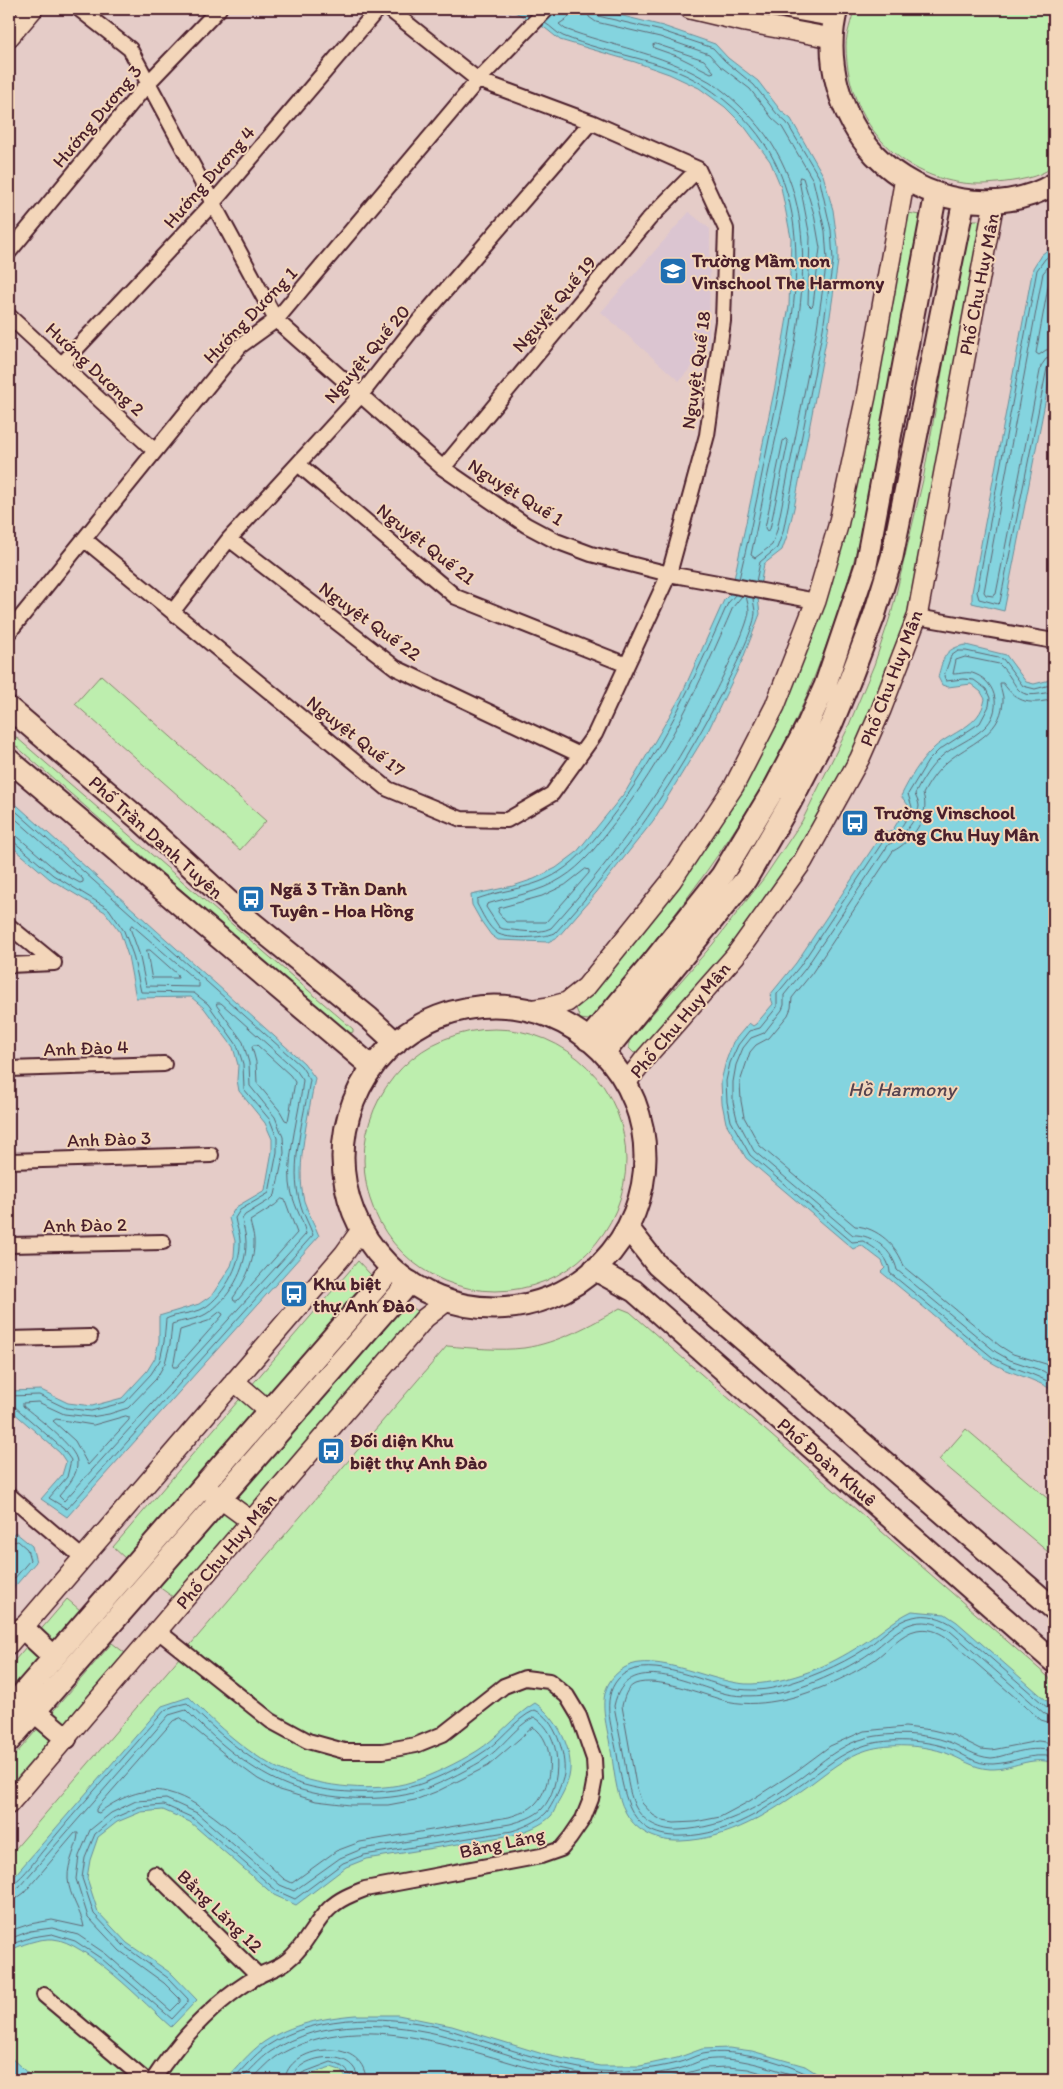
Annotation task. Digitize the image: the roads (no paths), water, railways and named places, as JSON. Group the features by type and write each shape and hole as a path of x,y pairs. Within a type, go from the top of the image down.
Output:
{"main road":[{"path":"9,37 33,9"},
{"path":"690,9 745,22 832,38"},
{"path":"790,9 836,13 832,38 834,71 848,114 860,135 875,155 905,178 936,193 964,200 994,202 1015,199 1054,184"},
{"path":"529,1010 568,1002 586,987 672,880 739,777 775,706 816,601 838,526 866,396 905,178"},
{"path":"596,1046 652,963 722,875 775,787 808,724 825,686 866,565 936,193"},
{"name":"Phố Chu Huy Mân","path":"596,1046 746,879 790,803 832,723 850,682 874,616 892,557 964,200"},
{"name":"Phố Chu Huy Mân","path":"626,1083 646,1057 735,956 803,861 860,758 881,710 917,617 994,202"},
{"name":"Phố Trần Danh Tuyên","path":"9,708 139,820 250,921 369,1018 396,1043"},
{"name":"Phố Trần Danh Tuyên","path":"9,760 372,1067"},
{"path":"504,1006 529,1010 553,1018 576,1029 596,1046 626,1083 637,1106 645,1155 644,1180 638,1205 628,1228 613,1250 594,1270 573,1285 550,1297 525,1305 499,1308 473,1307 447,1301 418,1288 392,1268 375,1251 361,1230 350,1208 344,1184 342,1160 349,1111 359,1088 372,1067 388,1048 430,1020 454,1011 478,1007 504,1006"},
{"name":"Phố Đoàn Khuê","path":"628,1228 657,1265 1054,1609"},
{"path":"9,1644 84,1559 344,1254 361,1230"},
{"name":"Phố Chu Huy Mân","path":"9,1741 212,1493 269,1411 392,1268"},
{"name":"Phố Đoàn Khuê","path":"594,1270 634,1291 1054,1662"},
{"name":"Phố Chu Huy Mân","path":"9,1709 54,1657 212,1493 410,1282"},
{"name":"Phố Chu Huy Mân","path":"9,1804 425,1318 447,1301"},
{"path":"234,1381 269,1411"},
{"path":"212,1493 251,1521"},
{"path":"23,1628 54,1657"},
{"path":"34,1711 66,1738"}],"street":[{"name":"Nguyệt Quế 1","path":"79,9 130,49 276,320 443,468 526,525 556,541 591,554 669,574 716,581 816,601"},
{"name":"Hướng Dương 3","path":"9,252 149,82 219,9"},
{"name":"Hướng Dương 4","path":"62,364 212,204 378,9"},
{"path":"389,9 478,80 591,122 698,169"},
{"name":"Hướng Dương 1","path":"9,632 240,346 276,320 478,80 547,9"},
{"name":"Nguyệt Quế 20","path":"173,611 229,539 360,396 419,321 591,122"},
{"name":"Nguyệt Quế 19","path":"443,468 649,219 698,169"},
{"name":"Nguyệt Quế 18","path":"669,574 708,435 723,321 726,229 698,169"},
{"name":"Hướng Dương 2","path":"9,316 155,451"},
{"name":"Nguyệt Quế 21","path":"298,464 456,597 627,665"},
{"name":"Nguyệt Quế 17","path":"84,539 388,789 461,820 507,820 552,794 595,734 669,574"},
{"name":"Nguyệt Quế 22","path":"229,539 396,668 580,755"},
{"path":"917,617 1054,641"},
{"path":"9,926 54,963 9,966"},
{"name":"Anh Đào 4","path":"9,1069 164,1064"},
{"name":"Anh Đào 3","path":"9,1161 211,1155"},
{"name":"Anh Đào 2","path":"9,1245 163,1242"},
{"path":"9,1339 90,1336"},
{"path":"9,1494 84,1559"},
{"name":"Bằng Lăng","path":"153,2080 186,2037 207,2016 259,1976 275,1970 290,1959 304,1944 328,1910 343,1898 365,1889 541,1856 561,1849 583,1819 591,1799 595,1778 594,1759 579,1716 567,1696 549,1681 525,1678 504,1686 443,1734 416,1745 383,1751 344,1751 308,1741 271,1721 199,1666 158,1631"},
{"name":"Bằng Lăng 12","path":"155,1874 259,1976"},
{"path":"44,1995 145,2080"}],"water":[{"path":"491,9 550,9 556,12 563,9 577,9 607,12 663,26 715,44 728,58 758,81 781,111 791,119 823,175 833,210 838,247 838,261 828,330 794,508 782,550 764,564 758,598 760,614 742,661 709,729 653,821 596,893 558,937 548,942 498,940 491,935 481,921 472,905 471,895 513,886 534,879 556,868 576,853 626,791 681,696 724,600 731,593 775,387 789,306 791,238 781,187 770,161 744,126 725,107 699,88 669,74 560,40 545,28 513,11 495,12"},
{"path":"1054,245 1054,357 1004,611 972,603 972,592 1033,268 1041,255"},
{"name":"Hồ Harmony","path":"966,645 1006,655 1026,682 1034,684 1054,679 1054,1391 989,1361 881,1272 885,1268 882,1261 861,1245 853,1249 746,1158 726,1123 722,1103 721,1081 733,1042 749,1023 753,1026 756,1024 773,1004 770,995 796,963 884,831 890,832 894,828 908,805 901,796 919,765 941,742 971,722 982,708 985,699 981,692 971,684 948,687 942,685 938,677 946,655 959,646"},
{"path":"9,798 304,1063 315,1078 304,1140 301,1172 304,1201 319,1236 67,1517 41,1499 62,1475 66,1462 60,1453 12,1411 9,1405 9,1391 41,1390 68,1403 92,1406 122,1398 147,1371 155,1358 159,1341 159,1316 199,1304 212,1295 231,1266 235,1241 229,1218 236,1207 265,1190 272,1151 272,1139 265,1123 239,1091 237,1080 238,1065 233,1047 204,1008 191,997 136,998 128,956 120,932 105,912 50,879 9,844"},
{"path":"15,1532 32,1546 36,1562 9,1593 9,1540"},
{"path":"912,1611 945,1614 957,1622 1054,1707 1054,1763 1037,1761 990,1769 978,1767 946,1753 928,1748 886,1746 867,1750 851,1757 836,1765 764,1815 716,1836 681,1841 665,1840 642,1831 631,1820 622,1805 617,1789 604,1713 605,1693 608,1684 624,1668 637,1663 652,1663 669,1665 738,1683 767,1683 809,1672 836,1660"},
{"path":"189,1697 235,1740 275,1767 316,1782 366,1788 411,1782 453,1764 485,1746 535,1703 550,1717 562,1735 569,1756 569,1777 552,1815 543,1823 533,1828 513,1835 366,1859 346,1867 296,1905 274,1895 190,1822 163,1810 141,1812 117,1822 98,1837 90,1860 87,1878 98,1912 127,1943 172,1974 197,2000 171,2027 98,1962 66,1942 53,1939 42,1940 24,1944 9,1951 9,1882 162,1706"},
{"path":"355,2015 398,2015 452,2026 546,2055 600,2066 640,2066 677,2058 702,2049 729,2048 752,2051 805,2066 827,2080 348,2080 340,2070 331,2067 318,2071 302,2080 225,2080 253,2050 274,2036 296,2026"},
{"path":"9,2056 35,2080 9,2080"}],"place":[{"name":"Trường Mầm non Vinschool The Harmony","path":"673,271"},
{"name":"Trường Vinschool đường Chu Huy Mân","path":"855,823"},
{"name":"Ngã 3 Trần Danh Tuyên - Hoa Hồng","path":"251,899"},
{"name":"Khu biệt thự Anh Đào","path":"294,1294"},
{"name":"Đối diện Khu biệt thự Anh Đào","path":"331,1451"}]}
